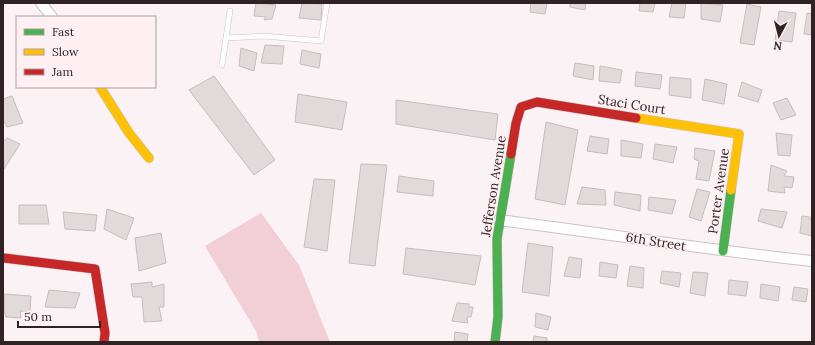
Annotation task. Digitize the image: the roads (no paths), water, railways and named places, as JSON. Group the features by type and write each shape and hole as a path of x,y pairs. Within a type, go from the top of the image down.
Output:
{"street":[{"path":"41,3 51,16"},
{"path":"101,88 129,133 148,158"},
{"name":"Staci Court","path":"521,107 538,102 739,134"},
{"name":"Jefferson Avenue","path":"495,342 498,316 497,239 499,220 516,124 521,107"},
{"name":"Porter Avenue","path":"723,251 739,134"},
{"name":"6th Street","path":"499,220 620,235 723,251 812,262"},
{"path":"4,258 95,269 105,332 104,342"}],"lane":[{"path":"226,38 264,36 322,41 327,3"},
{"path":"222,65 230,11"}]}
